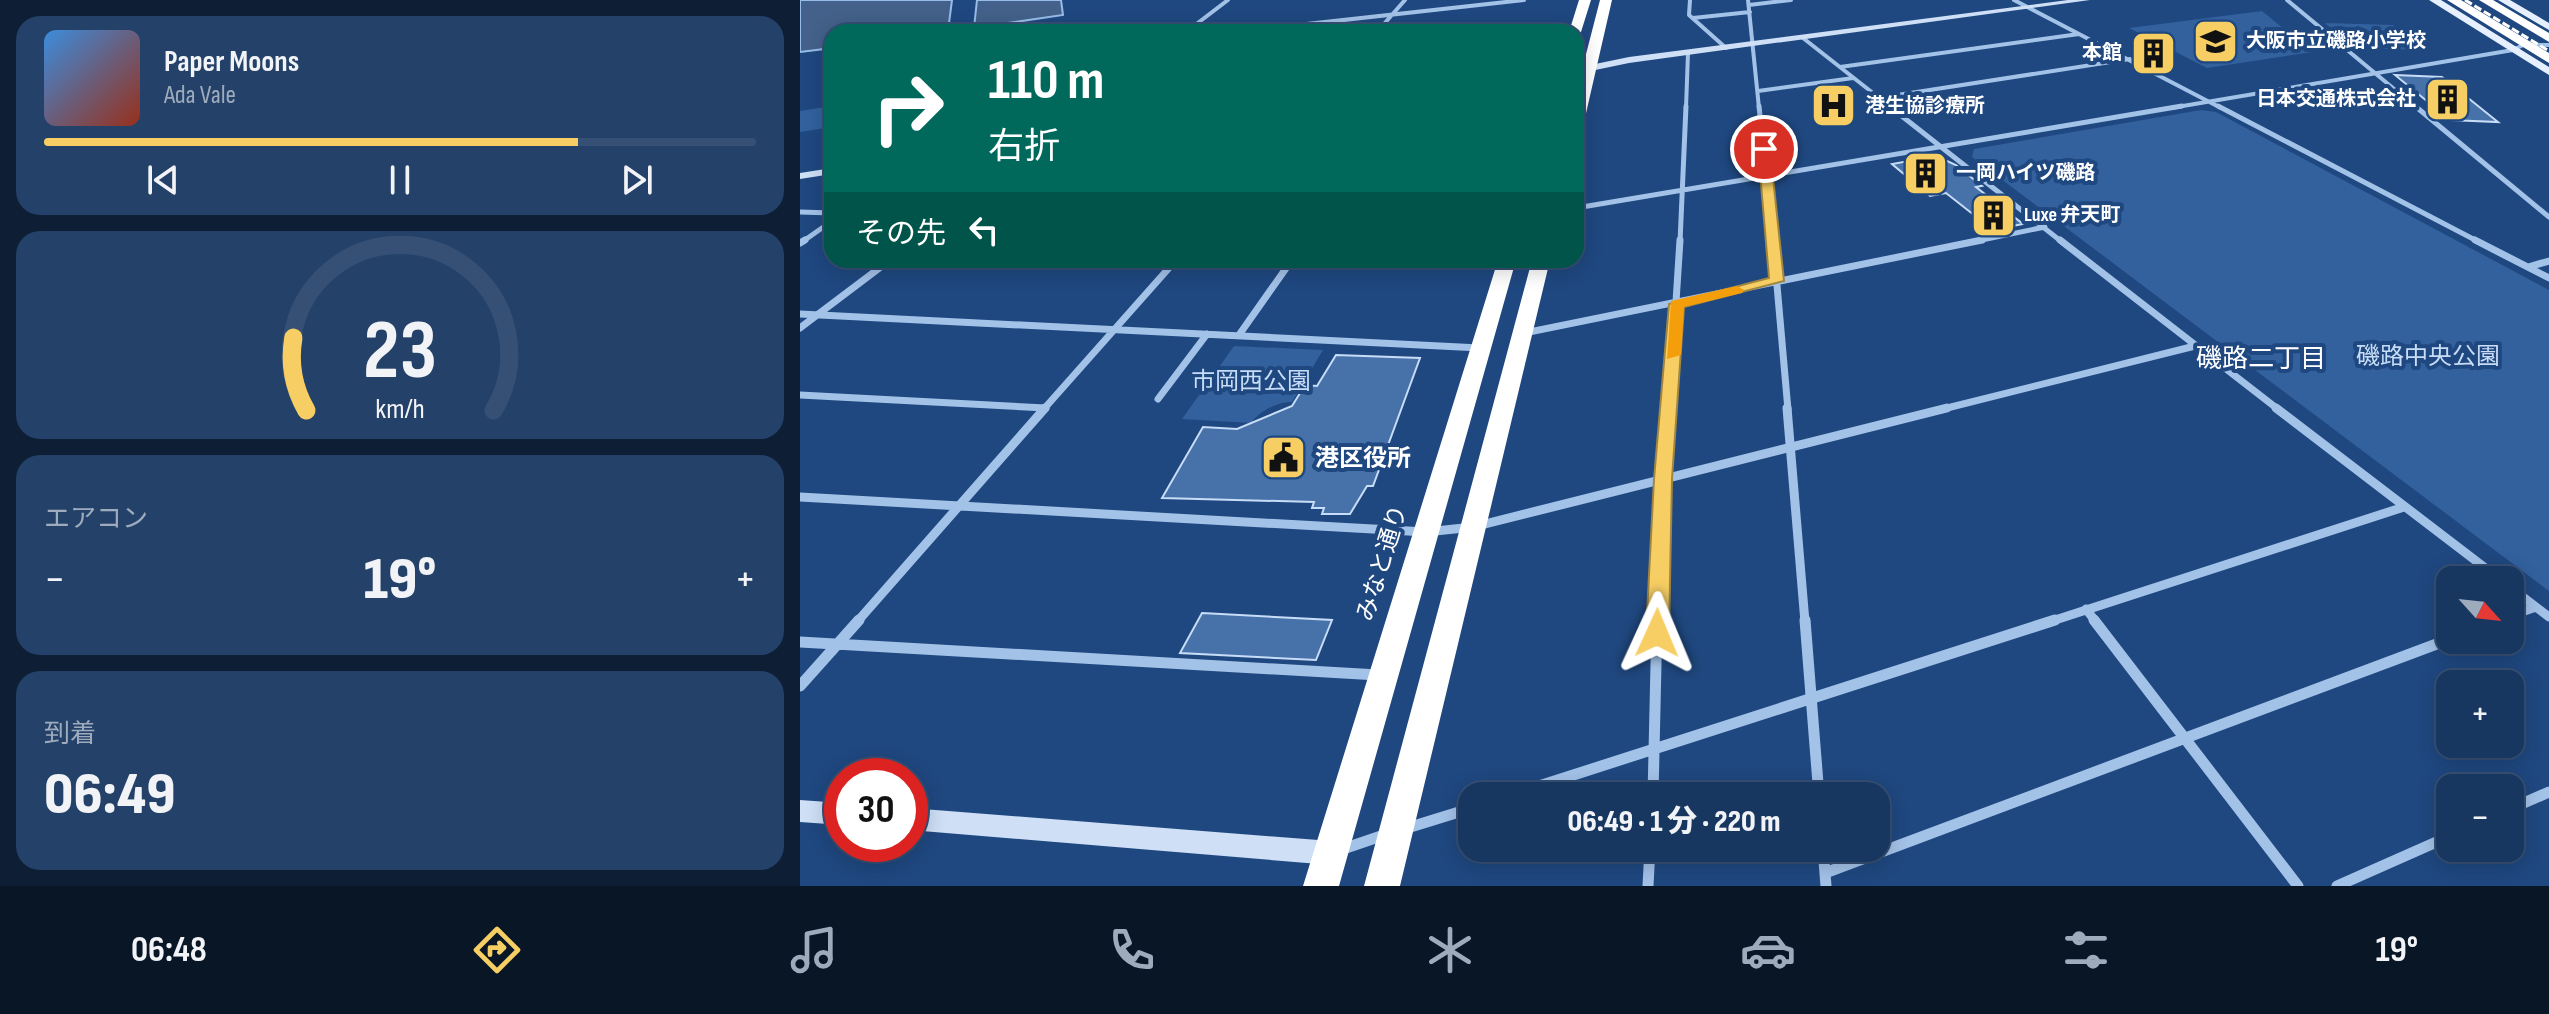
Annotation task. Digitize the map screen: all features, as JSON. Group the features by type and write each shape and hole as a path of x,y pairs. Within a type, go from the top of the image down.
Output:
{"highway":[{"path":"1578,24 1585,0"},
{"path":"1584,67 1606,0"},
{"path":"2453,0 2549,59"},
{"path":"2485,0 2549,38"},
{"name":"みなと通り","path":"1321,886 1381,675 1505,268"},
{"path":"1382,886 1539,268"}],"main road":[{"path":"2434,0 2549,72"},
{"path":"2503,0 2549,27"}],"street":[{"path":"1196,24 1228,0"},
{"path":"1384,24 1405,0"},
{"path":"1305,24 1524,0"},
{"path":"1690,0 1689,15 1726,48"},
{"path":"1791,0 1749,2 1777,281 1788,446 1818,782"},
{"path":"2014,0 2549,278"},
{"path":"1584,70 2086,0"},
{"path":"2287,0 2549,217"},
{"path":"1693,18 1750,12"},
{"path":"1840,67 2079,34"},
{"path":"1803,38 2195,346 2482,566"},
{"path":"1584,207 2513,50 2523,45 2549,45"},
{"path":"1654,782 1663,479 1677,304 1688,53"},
{"path":"1878,98 2130,59"},
{"path":"1758,91 1853,78"},
{"path":"800,176 824,172"},
{"path":"800,212 824,213"},
{"path":"800,243 824,226"},
{"path":"1523,333 2045,227"},
{"path":"2528,267 2549,261"},
{"path":"800,328 880,268"},
{"path":"800,686 1169,268"},
{"path":"1239,335 1286,268"},
{"path":"800,314 1481,348"},
{"path":"1158,399 1207,334"},
{"path":"800,497 1426,532 1473,527 2195,346"},
{"path":"800,395 1046,408"},
{"path":"1552,782 2404,507"},
{"path":"2524,598 2549,617"},
{"path":"2524,611 2536,607"},
{"path":"2086,609 2298,886"},
{"path":"800,642 1381,675"},
{"path":"1825,879 2184,738 2436,644"},
{"path":"2524,803 2549,792"},
{"path":"800,811 824,813"},
{"path":"928,820 1331,853 1458,812"},
{"path":"2337,886 2436,842"},
{"path":"1648,886 1649,862"}],"green space":[{"path":"2262,11 2312,52 2207,68 2129,28"},
{"path":"2325,23 2393,25 2427,50 2354,48"},
{"path":"824,107 824,128 800,132 800,111"},
{"name":"磯路中央公園","path":"2201,110 2216,112 2549,290 2549,591 2524,572 2524,566 2516,566 1972,157 1974,149"},
{"name":"市岡西公園","path":"1234,346 1323,350 1292,402 1270,408 1251,423 1182,419"}],"shaded area":[{"path":"800,0 952,0 949,24 824,24 824,49 800,52"},
{"path":"977,0 1061,0 1063,15 1001,24 974,24"}],"building":[{"name":"日本交通株式会社","path":"2395,75 2442,77 2498,122 2450,120"},
{"path":"1936,156 1956,165 1982,186 1976,187 2023,224 1993,230 1946,193 1930,196 1892,164"},
{"name":"港区役所","path":"1336,355 1420,358 1373,486 1367,486 1350,514 1322,514 1324,508 1312,508 1314,502 1162,498 1203,427 1237,429 1292,406 1305,385 1317,386"},
{"path":"1202,613 1332,620 1316,660 1180,653"}],"railway":[{"path":"2465,0 2549,51"}],"slow traffic":[{"path":"1673,355 1677,304 1737,290"}],"place":[{"name":"大阪市立磯路小学校","path":"2215,41"},
{"name":"本館","path":"2153,53"},
{"name":"日本交通株式会社","path":"2447,99"},
{"name":"港生協診療所","path":"1834,106"},
{"name":"一岡ハイツ磯路","path":"1925,173"},
{"name":"Luxe 弁天町","path":"1993,215"},
{"name":"港区役所","path":"1284,458"}],"district":[{"name":"磯路二丁目","path":"2261,359"}],"route":[{"path":"1657,633 1663,479 1677,304 1777,281 1764,149"}]}
